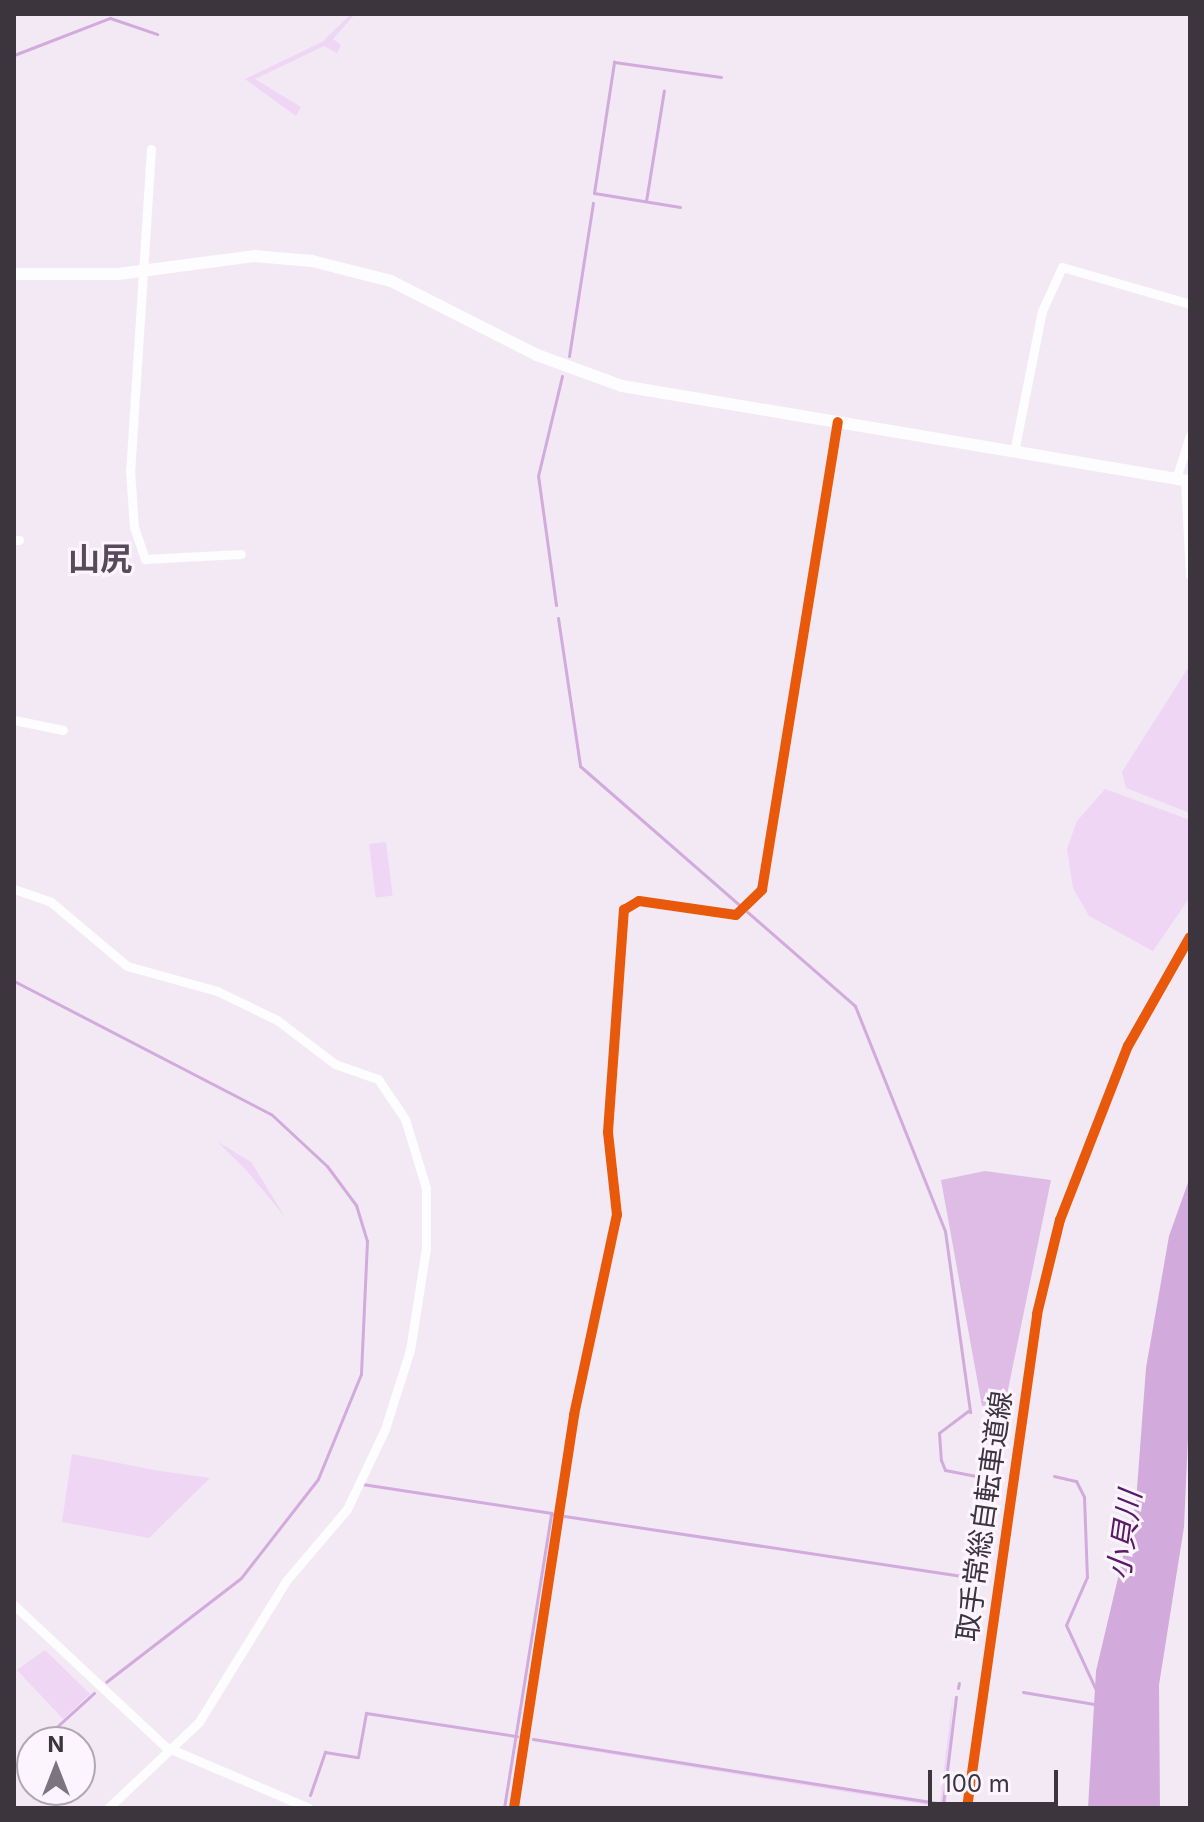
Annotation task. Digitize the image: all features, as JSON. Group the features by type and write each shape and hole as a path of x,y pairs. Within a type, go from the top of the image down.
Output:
{"street":[{"path":"151,149 147,271 130,488 145,559 241,554"},
{"path":"14,274 147,271 254,256 325,264 391,281 599,379 1184,480"},
{"path":"1014,452 1042,311 1062,267 1190,304"},
{"path":"514,1808 560,1514 617,1215 608,1132 624,910 639,901 736,915 749,908 762,890 838,422"},
{"path":"1190,435 1184,480 1190,575"},
{"path":"14,720 63,730"},
{"path":"14,889 51,902 127,966 217,991 277,1020 335,1064 378,1079 405,1119 426,1188 426,1248 410,1350 359,1484 333,1533 286,1581 199,1722 166,1747 108,1808"},
{"path":"14,1605 166,1747 309,1808"}],"shaded area":[{"path":"351,14 355,14 333,39 341,45 337,53 324,46 255,79 301,107 296,116 245,79 322,42"},
{"path":"1190,665 1190,813 1126,788 1122,772"},
{"path":"1105,789 1190,820 1190,897 1153,951 1089,916 1073,888 1067,849 1077,821"},
{"path":"386,842 393,896 376,898 369,844"},
{"path":"218,1142 251,1162 285,1217 247,1171"},
{"path":"985,1171 1051,1180 1005,1404 982,1406 941,1180"},
{"path":"1190,1177 1190,1394 1184,1527 1159,1685 1160,1808 1088,1808 1096,1671 1136,1502 1146,1368 1169,1236"},
{"path":"72,1454 210,1478 149,1538 62,1522"},
{"path":"45,1650 90,1694 63,1719 17,1670"},
{"path":"953,1695 946,1808 529,1741 940,1802"}],"waterway":[{"path":"14,55 110,18 157,34"},
{"path":"680,207 594,193 614,62 721,77"},
{"path":"646,201 664,90"},
{"path":"569,356 593,203"},
{"path":"556,605 538,476 562,376"},
{"path":"558,618 580,766 855,1006 945,1231 970,1412"},
{"path":"14,981 271,1114 327,1166 356,1205 367,1241 361,1374 318,1479 241,1578 106,1682"},
{"path":"968,1411 939,1433 941,1460 945,1470 982,1477"},
{"path":"504,1808 551,1514 968,1577 983,1469"},
{"name":"小貝川","path":"1054,1476 1076,1481 1084,1497 1087,1577 1066,1625 1096,1690"},
{"path":"362,1484 552,1513"},
{"path":"958,1688 959,1683"},
{"path":"1023,1692 1094,1704"},
{"path":"58,1726 94,1693"},
{"path":"533,1739 943,1804 956,1697"},
{"path":"310,1795 325,1752 358,1757 366,1713 517,1736"}],"cycle path":[{"path":"514,1808 574,1415 617,1215 608,1132 624,910 639,901 736,915 762,890 838,422"},
{"name":"取手常総自転車道線","path":"967,1808 1037,1314 1060,1220 1128,1046 1190,937"}],"district":[{"name":"山尻","path":"100,559"}]}
